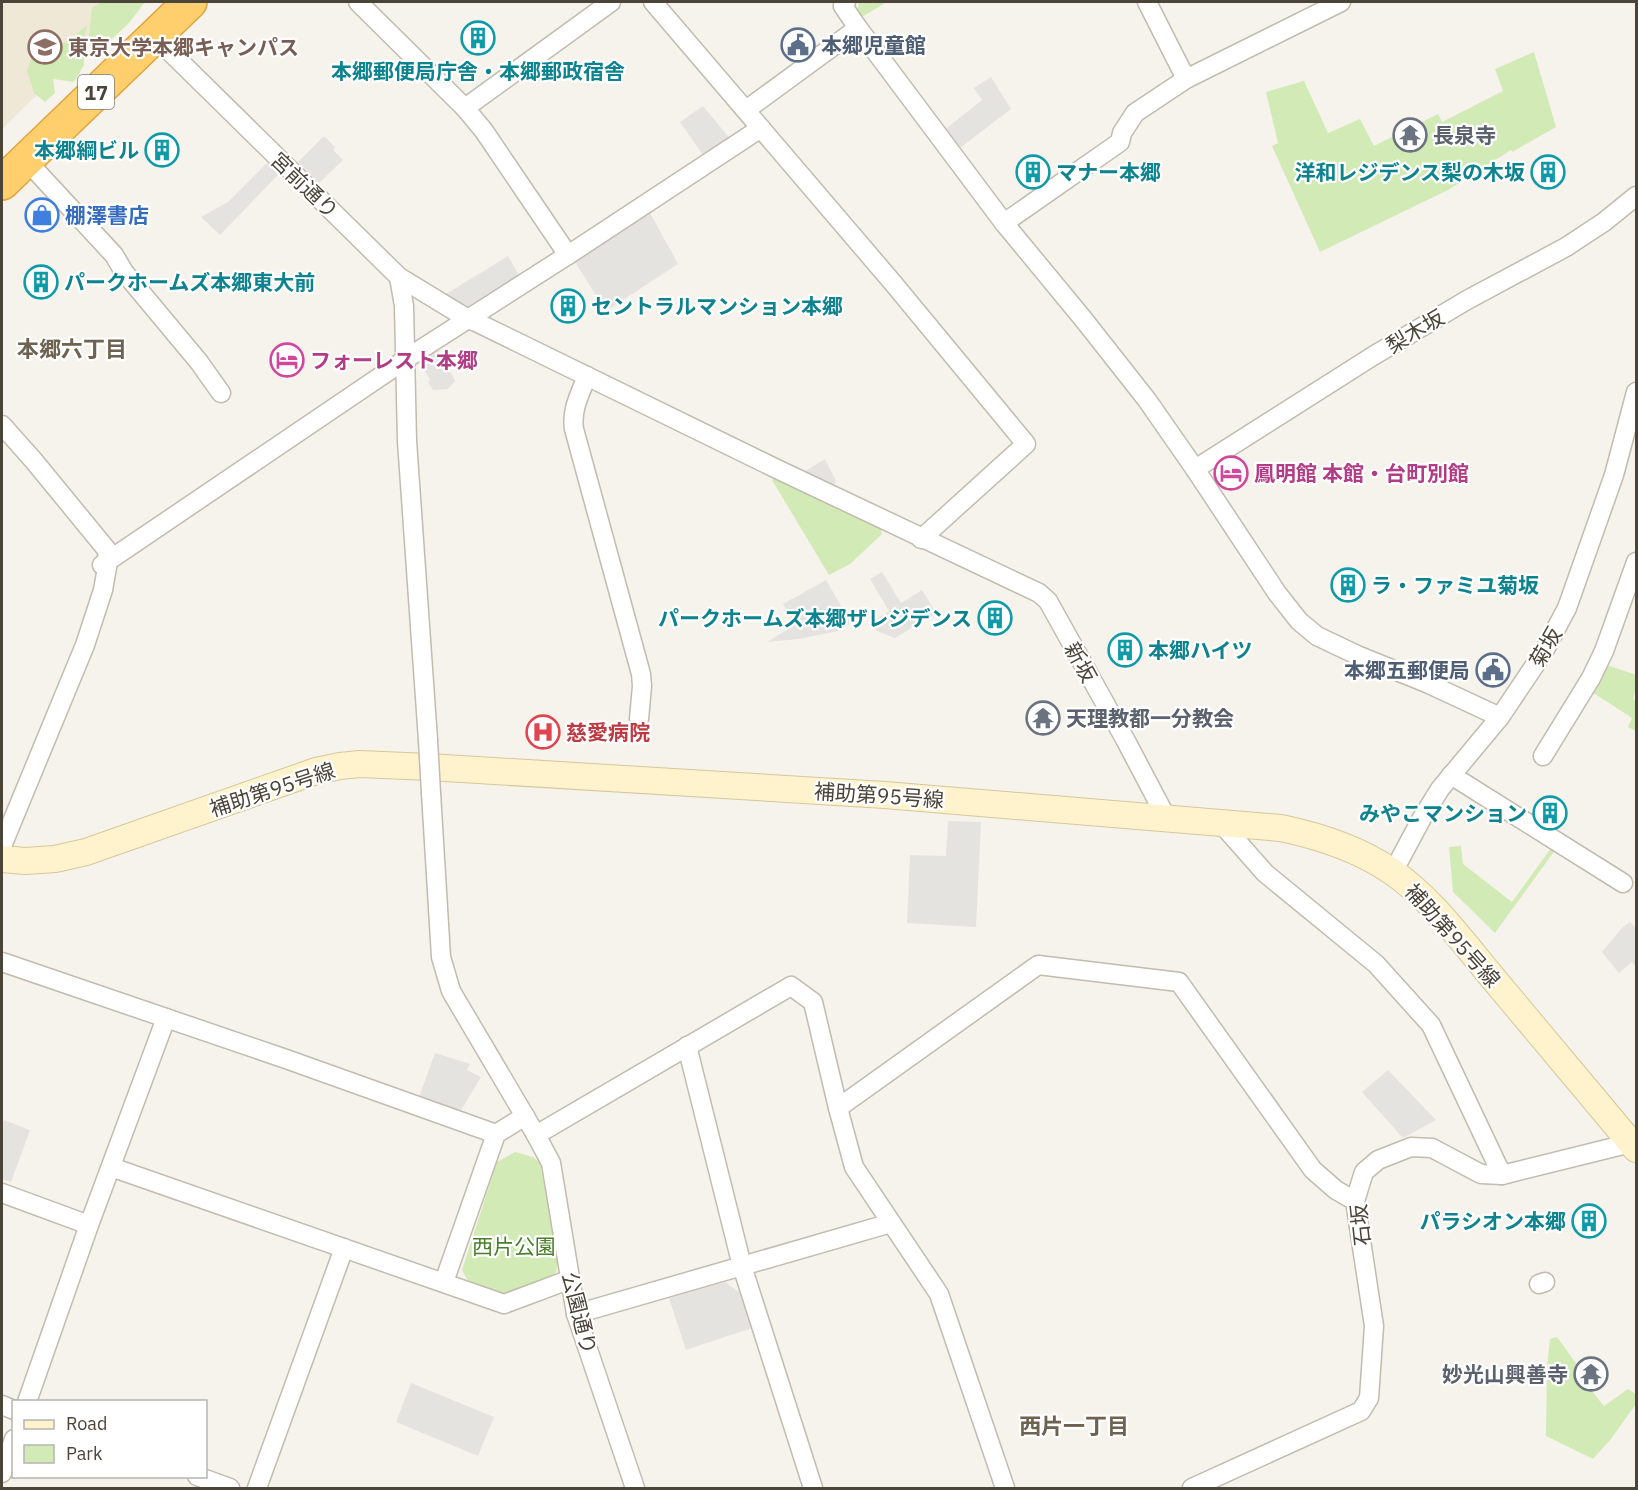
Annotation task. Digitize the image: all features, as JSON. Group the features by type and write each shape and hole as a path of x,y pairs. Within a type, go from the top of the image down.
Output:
{"highway":[{"name":"17","path":"2,183 190,2"}],"street":[{"path":"358,2 465,108 484,131 568,255"},
{"path":"465,108 610,2"},
{"path":"653,2 893,283 1026,444 921,539"},
{"path":"846,2 843,6 858,28 1004,223 1147,400 1277,593 1299,621 1317,636 1357,656 1429,684 1500,717"},
{"path":"1147,2 1186,79"},
{"path":"1004,223 1120,142 1122,133 1135,113 1186,79 1341,2"},
{"path":"746,110 858,28"},
{"name":"宮前通り","path":"154,36 399,277 468,319 921,539 1039,593 1048,601"},
{"path":"105,563 406,360 761,128"},
{"path":"26,160 114,255 124,272 199,362 220,393"},
{"name":"梨木坂","path":"1194,469 1284,411 1467,300 1566,247 1604,222 1636,196"},
{"name":"公園通り","path":"399,277 404,306 407,441 441,957 451,991 536,1135 550,1163 576,1314 635,1488"},
{"path":"587,376 575,405 574,429 641,674 639,719"},
{"name":"菊坂","path":"1393,872 1440,789 1500,717 1543,653 1567,608 1614,475 1636,392"},
{"path":"2,425 107,550 103,590 85,645 2,846"},
{"path":"1543,756 1591,678 1604,651 1636,562"},
{"name":"新坂","path":"1048,601 1166,818"},
{"name":"補助第95号線","path":"2,859 25,861 86,852 284,781 316,771 360,764 868,793 1281,828 1306,833 1356,851 1393,872 1416,891 1463,943 1634,1146"},
{"path":"1451,775 1623,883"},
{"path":"1220,822 1265,873 1376,964 1431,1025 1502,1175"},
{"path":"2,962 496,1134"},
{"path":"838,1108 1038,965 1179,982 1314,1170 1336,1190 1355,1200"},
{"path":"536,1135 791,986 813,1002 854,1167 939,1294 1005,1488"},
{"path":"27,1400 166,1018"},
{"path":"687,1046 742,1266 813,1488"},
{"path":"444,1282 496,1134 525,1116"},
{"name":"石坂","path":"1192,1488 1361,1411 1370,1398 1374,1326 1355,1200 1364,1172 1378,1160 1411,1147 1432,1148 1481,1174 1502,1175 1634,1146"},
{"path":"111,1167 504,1304 571,1280"},
{"path":"2,1193 89,1225"},
{"path":"576,1314 891,1223"},
{"path":"257,1488 344,1248"},
{"path":"2,1473 12,1445"},
{"path":"202,1478 230,1488"}],"shaded area":[{"name":"東京大学本郷キャンパス","path":"2,2 137,2 2,129"},
{"path":"991,77 1011,109 956,151 942,132 982,100 974,88"},
{"path":"703,106 731,140 705,158 680,122"},
{"path":"324,136 343,160 319,183 298,162"},
{"path":"267,163 278,175 220,235 201,217 228,202"},
{"path":"650,213 678,264 606,311 575,262"},
{"path":"508,256 521,279 469,310 446,294"},
{"path":"438,349 455,381 448,389 433,390 419,361"},
{"path":"825,459 836,481 832,489 802,473"},
{"path":"882,572 901,603 922,590 936,613 895,638 877,631 872,622 889,611 870,579"},
{"path":"826,580 851,623 838,631 799,639 767,642 795,625 783,604"},
{"path":"948,821 981,822 976,927 907,923 910,855 946,856"},
{"path":"1630,922 1636,928 1636,967 1632,962 1619,973 1602,952"},
{"path":"435,1053 470,1064 467,1070 481,1077 460,1112 419,1097"},
{"path":"1388,1070 1436,1120 1403,1138 1362,1092"},
{"path":"4,1120 30,1130 11,1182 2,1179"},
{"path":"725,1282 739,1292 752,1328 686,1350 669,1298"},
{"path":"411,1383 494,1417 478,1456 396,1422"}],"green space":[{"path":"101,2 145,2 129,23 99,51 89,38 92,8"},
{"path":"859,2 887,2 860,18 857,12"},
{"path":"87,25 83,47 84,65 74,82 53,79 55,93 45,102 34,93 27,71 32,56 58,54 59,45 68,41"},
{"path":"1534,52 1556,127 1512,152 1511,150 1448,190 1320,252 1272,146 1278,143 1266,92 1304,81 1328,133 1360,119 1374,146 1438,114 1442,122 1503,91 1495,69"},
{"path":"780,475 880,525 882,534 850,564 829,575 772,480"},
{"path":"1604,664 1636,675 1633,699 1636,701 1636,731 1628,727 1632,718 1592,692"},
{"path":"1554,844 1558,846 1495,933 1453,892 1449,847 1461,846 1463,864 1512,902"},
{"name":"西片公園","path":"515,1152 533,1157 540,1163 558,1258 556,1272 550,1279 500,1294 469,1283 462,1270 497,1162"},
{"path":"1557,1337 1578,1366 1574,1369 1604,1406 1628,1389 1636,1394 1636,1404 1593,1459 1546,1436 1547,1366 1550,1339"}],"place":[{"name":"本郷郵便局庁舎・本郷郵政宿舎","path":"478,38"},
{"name":"本郷児童館","path":"798,45"},
{"name":"東京大学本郷キャンパス","path":"45,47"},
{"name":"長泉寺","path":"1410,135"},
{"name":"本郷綱ビル","path":"162,150"},
{"name":"マナー本郷","path":"1033,172"},
{"name":"洋和レジデンス梨の木坂","path":"1548,172"},
{"name":"棚澤書店","path":"42,215"},
{"name":"パークホームズ本郷東大前","path":"41,282"},
{"name":"セントラルマンション本郷","path":"568,306"},
{"name":"フォーレスト本郷","path":"287,360"},
{"name":"鳳明館 本館・台町別館","path":"1231,473"},
{"name":"ラ・ファミユ菊坂","path":"1348,585"},
{"name":"パークホームズ本郷ザレジデンス","path":"995,618"},
{"name":"本郷ハイツ","path":"1125,650"},
{"name":"本郷五郵便局","path":"1493,670"},
{"name":"天理教都一分教会","path":"1043,718"},
{"name":"慈愛病院","path":"543,732"},
{"name":"みやこマンション","path":"1550,813"},
{"name":"パラシオン本郷","path":"1589,1221"},
{"name":"妙光山興善寺","path":"1591,1374"}],"district":[{"name":"本郷六丁目","path":"72,348"},
{"name":"西片一丁目","path":"1074,1425"}]}
